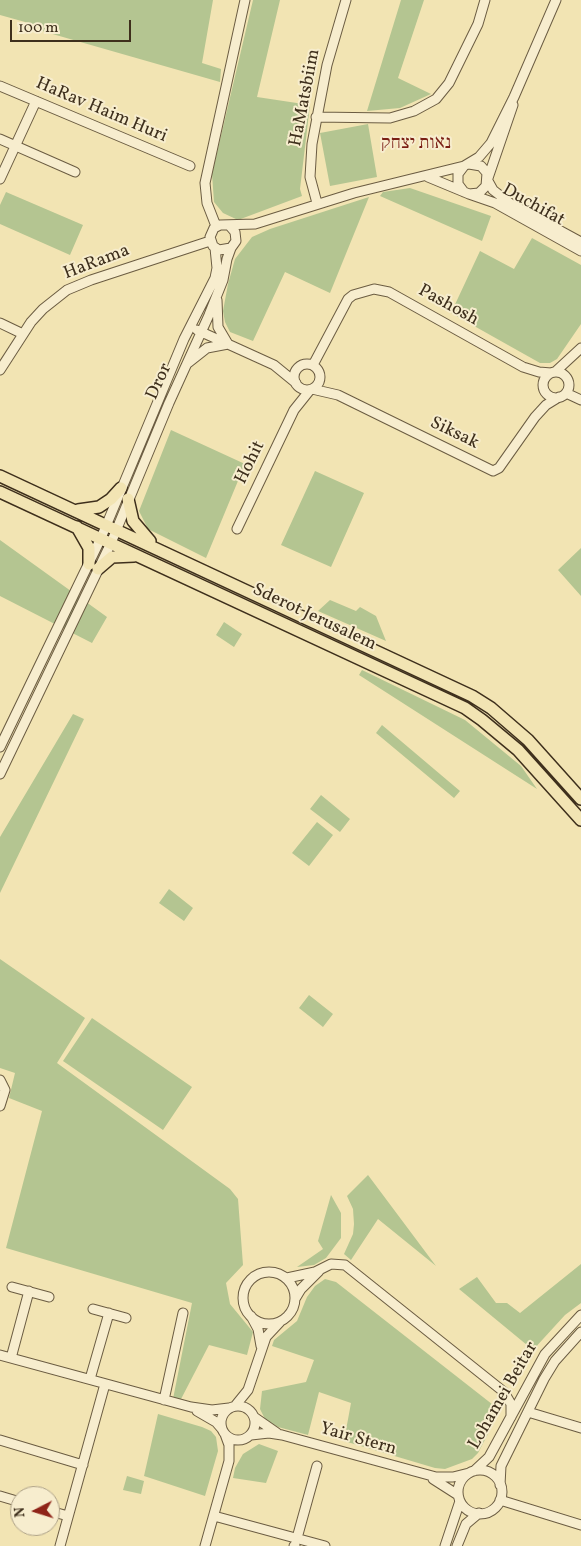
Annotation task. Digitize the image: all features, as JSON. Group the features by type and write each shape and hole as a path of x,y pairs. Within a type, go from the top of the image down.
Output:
{"main road":[{"name":"Sderot Jerusalem","path":"0,476 157,547 472,696 491,708 528,740 581,798"},
{"path":"76,510 99,507 111,499 121,488"},
{"name":"Sderot Jerusalem","path":"0,492 465,708 518,750 581,820"},
{"path":"128,499 129,511 133,521 157,547"},
{"path":"76,526 89,548 94,566 112,557 138,556"}],"street":[{"path":"216,226 207,203 205,183 245,0"},
{"name":"HaMatsbiim","path":"317,203 310,177 316,117 327,65 346,0"},
{"path":"316,117 390,118 414,111 436,99 449,84 478,24 485,0"},
{"path":"216,226 255,224 317,203 466,165 479,158 491,143 514,97 556,0"},
{"name":"HaRav Haim Huri","path":"0,86 190,166"},
{"path":"425,177 443,182 466,193 483,190 510,114 514,97"},
{"path":"0,179 36,101"},
{"path":"0,139 75,172"},
{"path":"466,165 481,166 488,180"},
{"path":"466,165 457,179 466,193"},
{"name":"Duchifat","path":"488,180 493,190 511,204 581,242"},
{"name":"Duchifat","path":"466,193 495,203 581,251"},
{"path":"216,226 212,231 213,244 223,251 233,247 242,235 255,224"},
{"path":"229,226 235,232 233,247"},
{"name":"Dror","path":"112,527 121,488 190,327 215,278 218,268 213,244"},
{"name":"HaRama","path":"0,370 22,334 43,309 67,290 91,280 213,244"},
{"name":"Dror","path":"112,527 128,499 217,295 233,247"},
{"name":"Pashosh","path":"313,365 343,308 354,295 374,289 389,292 523,367 539,372 553,372"},
{"path":"217,295 218,327 228,344"},
{"path":"0,323 22,334"},
{"path":"190,327 274,365 289,368 313,365 320,375 319,384 311,390 298,386 274,365"},
{"path":"185,368 207,348 228,344"},
{"path":"579,350 546,378 544,390 551,396 563,395 581,400"},
{"path":"563,395 579,350"},
{"path":"298,386 295,372 300,366"},
{"name":"Pashosh","path":"523,367 544,390"},
{"path":"553,372 565,375 569,381"},
{"name":"Siksak","path":"320,375 327,386 338,395 493,471 499,468 535,417 546,405 563,395"},
{"name":"Hohit","path":"294,410 298,386"},
{"name":"Hohit","path":"237,529 294,410 311,390"},
{"name":"Siksak","path":"311,390 338,395"},
{"name":"Siksak","path":"535,417 544,390"},
{"path":"0,774 112,527"},
{"path":"0,747 94,566"},
{"path":"0,1080 4,1090 0,1106"},
{"path":"287,1278 338,1264 353,1270 504,1392 511,1404 511,1417"},
{"path":"295,1300 306,1283 323,1268"},
{"path":"205,1546 229,1461 229,1446 221,1420 232,1407 242,1400 252,1381 261,1349 270,1332 293,1309 295,1300 294,1288 287,1278 278,1273 270,1272 252,1278 245,1288 244,1300 258,1329 261,1349"},
{"path":"12,1286 50,1297"},
{"path":"11,1358 29,1291"},
{"path":"93,1309 126,1318"},
{"path":"90,1380 109,1313"},
{"path":"164,1400 183,1313"},
{"path":"251,1316 268,1324 280,1321"},
{"name":"Lohamei Beitar","path":"471,1472 490,1457 545,1354 580,1317"},
{"name":"Lohamei Beitar","path":"500,1485 501,1466 555,1361 581,1332"},
{"path":"0,1355 190,1407 212,1410 245,1407 254,1416"},
{"path":"229,1461 255,1428 252,1381"},
{"path":"60,1546 105,1384"},
{"path":"504,1392 517,1392 526,1388"},
{"path":"190,1407 209,1417 232,1439 248,1437"},
{"path":"528,1412 581,1428"},
{"name":"Yair Stern","path":"254,1416 282,1435"},
{"name":"Yair Stern","path":"248,1437 269,1433 282,1435 426,1476 448,1486 459,1498"},
{"path":"0,1440 83,1464"},
{"path":"295,1543 317,1466"},
{"path":"444,1546 459,1498 460,1482 471,1472 487,1471 497,1479 500,1485 500,1500 491,1510 479,1514 466,1524 457,1546"},
{"name":"Yair Stern","path":"426,1476 445,1478 471,1472"},
{"path":"459,1498 468,1510 479,1514"},
{"path":"500,1500 581,1525"},
{"path":"60,1514 68,1516"},
{"path":"214,1516 295,1543 325,1546"}],"green space":[{"path":"0,0 213,0 202,63 221,69 220,82 42,31 43,27 0,15"},
{"path":"253,0 280,0 257,97 310,105 300,189 302,196 238,220 223,213 214,202 212,174"},
{"path":"401,0 424,0 398,78 431,94 400,108 367,111"},
{"path":"368,124 377,177 330,186 320,133"},
{"path":"410,188 491,216 482,241 380,196 383,192"},
{"path":"6,192 83,225 70,255 0,224 0,205"},
{"path":"369,197 330,293 285,272 253,341 230,332 225,322 223,311 228,284 235,259 252,237 270,229"},
{"path":"532,238 581,265 581,324 557,359 550,363 540,363 451,313 480,251 514,269"},
{"path":"171,430 245,464 206,558 148,529 139,511"},
{"path":"315,471 364,493 331,567 281,545"},
{"path":"0,540 107,617 92,643 0,596"},
{"path":"581,548 581,596 558,570"},
{"path":"330,600 356,611 360,607 376,616 386,641 318,611"},
{"path":"224,622 242,634 234,647 216,635"},
{"path":"362,670 465,720 521,766 537,789 359,675"},
{"path":"73,714 84,719 0,893 0,837"},
{"path":"382,725 460,791 454,798 376,733"},
{"path":"321,795 350,819 340,832 310,809"},
{"path":"317,822 333,835 309,866 292,853"},
{"path":"169,889 193,908 184,921 159,903"},
{"path":"0,959 85,1018 57,1063 230,1189 238,1199 243,1265 226,1283 230,1304 253,1332 247,1355 209,1345 180,1401 173,1399 192,1303 6,1248 42,1111 9,1098 15,1073 0,1068"},
{"path":"309,995 333,1014 323,1027 299,1008"},
{"path":"92,1018 192,1087 163,1130 63,1061"},
{"path":"368,1175 436,1266 378,1219 351,1260 344,1254 353,1234 354,1224 353,1209 347,1196"},
{"path":"331,1195 341,1213 341,1238 326,1258 314,1265 297,1267 323,1249 318,1241"},
{"path":"581,1264 581,1303 565,1315 533,1350 459,1289 477,1277 496,1303 507,1303 520,1313"},
{"path":"325,1279 336,1282 497,1408 498,1415 478,1453 472,1459 445,1469 435,1468 344,1441 351,1403 319,1392 308,1435 278,1427 265,1419 260,1409 262,1391 306,1382 314,1360 272,1346 274,1340 297,1321 307,1297 315,1286"},
{"path":"158,1414 202,1427 211,1431 216,1437 218,1451 205,1496 144,1476"},
{"path":"259,1444 278,1451 266,1483 233,1478 235,1468 243,1454"},
{"path":"127,1476 144,1481 141,1494 123,1490"}],"district":[{"name":"נאות יצחק","path":"416,145"}]}
